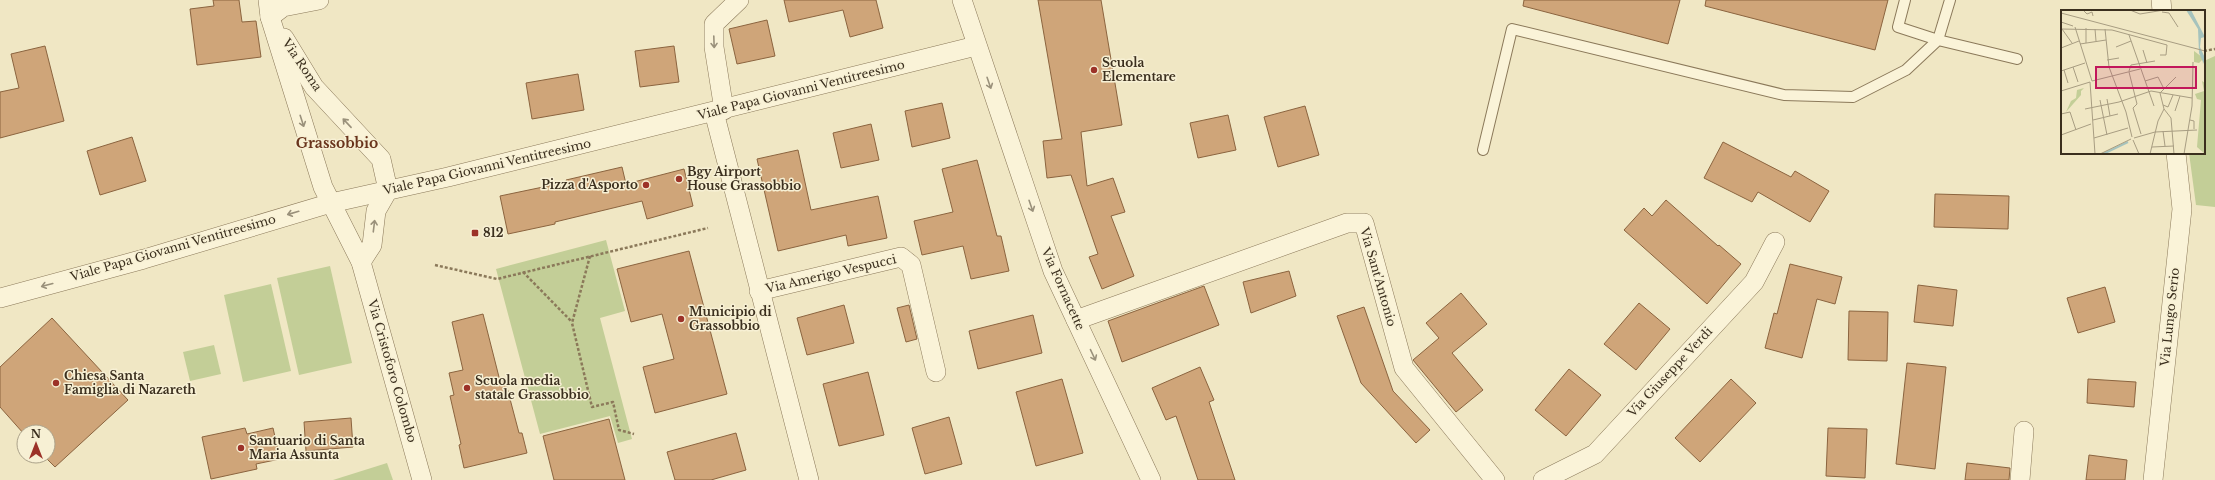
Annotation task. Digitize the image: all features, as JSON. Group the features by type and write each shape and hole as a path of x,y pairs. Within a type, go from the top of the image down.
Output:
{"street":[{"path":"269,8 283,7 319,0"},
{"name":"Via Amerigo Vespucci","path":"739,0 714,24 714,47 719,111 759,291 809,480"},
{"name":"Via Fornacette","path":"962,0 976,46 1053,271 1151,480"},
{"path":"2160,0 2162,10"},
{"name":"Via Roma","path":"269,8 314,87 381,159 388,190"},
{"name":"Via Roma","path":"269,8 320,179 331,204"},
{"name":"Viale Papa Giovanni Ventitreesimo","path":"0,298 144,259 331,204 719,111 976,46"},
{"name":"Via Lungo Serio","path":"2153,480 2182,209 2176,154"},
{"path":"361,262 372,245 376,211 388,190"},
{"name":"Via Cristoforo Colombo","path":"331,204 361,262 422,480"},
{"name":"Via Sant'Antonio","path":"1076,320 1347,223 1364,223 1404,368 1495,480"},
{"name":"Via Giuseppe Verdi","path":"1543,480 1595,454 1754,282 1775,242"},
{"name":"Via Amerigo Vespucci","path":"759,291 901,257 910,265 936,372"},
{"path":"2020,480 2024,431"}],"lane":[{"path":"1905,0 1898,27 1938,40 2017,59"},
{"path":"1483,150 1512,29 1784,95 1853,97 1906,70 1938,40 1950,0"}],"path":[{"path":"2205,51 2215,49"},
{"path":"435,265 497,278 708,228"},
{"path":"590,256 572,323 592,407 613,402 619,430 634,434"},
{"path":"523,272 572,323"}],"green space":[{"path":"2215,56 2215,207 2196,205 2189,154 2205,154 2205,61"},
{"path":"606,240 625,311 600,318 632,439 618,443 610,416 540,434 496,269"},
{"path":"330,266 352,363 299,375 277,278"},
{"path":"271,284 291,371 243,382 224,295"},
{"path":"214,345 221,374 190,381 183,352"},
{"path":"387,463 393,480 333,480"}],"building":[{"path":"213,0 239,0 242,22 256,21 261,57 197,65 190,9 214,6"},
{"path":"784,0 876,0 883,28 850,37 843,10 789,22"},
{"path":"1038,0 1101,0 1122,125 1081,132 1087,186 1113,178 1125,212 1111,216 1134,276 1102,289 1089,257 1098,254 1071,175 1047,178 1043,141 1062,139"},
{"path":"1524,0 1680,0 1668,44 1523,6"},
{"path":"1706,0 1888,0 1875,50 1705,6"},
{"path":"767,20 775,56 737,64 729,29"},
{"path":"45,46 64,121 0,138 0,92 19,88 11,54"},
{"path":"674,46 679,82 640,87 635,51"},
{"path":"578,74 584,110 532,119 526,83"},
{"path":"942,103 950,138 912,147 905,111"},
{"path":"1305,106 1319,155 1278,167 1264,117"},
{"path":"1228,115 1236,150 1198,158 1190,123"},
{"path":"871,124 879,160 841,168 833,133"},
{"path":"132,137 146,181 100,195 87,151"},
{"path":"1723,142 1791,177 1795,171 1829,191 1810,222 1758,192 1752,202 1704,178"},
{"path":"798,150 811,210 878,196 887,238 848,246 846,235 778,251 757,159"},
{"path":"977,160 997,236 1001,236 1009,271 971,279 963,246 922,255 914,221 953,212 942,169"},
{"path":"622,167 626,184 684,169 693,206 647,219 642,201 555,222 555,224 508,234 500,196 567,182 566,180"},
{"path":"1935,194 2009,196 2008,229 1934,227"},
{"path":"1666,200 1718,246 1719,245 1741,264 1707,304 1624,230 1644,208 1652,216"},
{"path":"689,251 727,394 655,413 643,367 674,359 662,314 631,322 617,269"},
{"path":"1790,264 1842,277 1835,304 1817,299 1802,358 1765,348 1774,313 1777,314"},
{"path":"1289,271 1296,296 1251,313 1243,282"},
{"path":"1918,285 1957,290 1953,326 1914,322"},
{"path":"1204,286 1219,325 1122,362 1108,321"},
{"path":"2105,287 2115,322 2078,333 2067,298"},
{"path":"1461,293 1487,324 1452,353 1483,390 1456,412 1413,360 1439,338 1426,323"},
{"path":"1639,303 1670,329 1636,370 1604,344"},
{"path":"844,305 854,343 807,355 797,318"},
{"path":"909,305 917,339 906,342 897,308"},
{"path":"1364,307 1393,391 1430,430 1416,443 1361,383 1337,316"},
{"path":"1849,311 1888,312 1887,361 1848,360"},
{"path":"483,314 500,381 505,380 519,433 522,433 527,453 464,468 459,445 461,444 450,396 454,395 449,373 463,370 452,322"},
{"path":"1033,315 1042,353 978,369 969,331"},
{"name":"Chiesa Santa Famiglia di Nazareth","path":"52,318 128,400 55,467 52,464 56,464 56,424 16,425 0,407 0,367"},
{"path":"1907,363 1946,367 1935,469 1896,464"},
{"path":"1200,367 1214,400 1209,402 1235,480 1198,480 1176,416 1166,420 1152,388"},
{"path":"1569,369 1601,395 1566,436 1535,410"},
{"path":"868,372 884,435 839,446 823,384"},
{"path":"1062,379 1083,453 1036,466 1016,392"},
{"path":"1731,379 1756,403 1700,462 1675,438"},
{"path":"2088,379 2136,382 2134,407 2087,403"},
{"path":"949,417 962,464 925,474 912,428"},
{"path":"351,418 353,447 306,451 304,422"},
{"path":"609,419 625,480 554,480 543,436"},
{"name":"Santuario di Santa Maria Assunta","path":"245,428 247,434 273,428 280,459 256,464 257,469 211,479 202,437"},
{"path":"1828,428 1867,429 1865,478 1826,476"},
{"path":"736,433 746,470 711,480 675,480 667,452"},
{"path":"2089,455 2127,460 2125,480 2086,480"},
{"path":"1967,463 2010,468 2009,480 1965,480"}],"place":[{"name":"Scuola Elementare","path":"1094,70"},
{"name":"Bgy Airport House Grassobbio","path":"679,179"},
{"name":"Pizza d'Asporto","path":"646,185"},
{"name":"812","path":"475,233"},
{"name":"Municipio di Grassobbio","path":"681,319"},
{"name":"Chiesa Santa Famiglia di Nazareth","path":"56,383"},
{"name":"Scuola media statale Grassobbio","path":"467,388"},
{"name":"Santuario di Santa Maria Assunta","path":"241,448"}],"district":[{"name":"Grassobbio","path":"337,143"}]}
